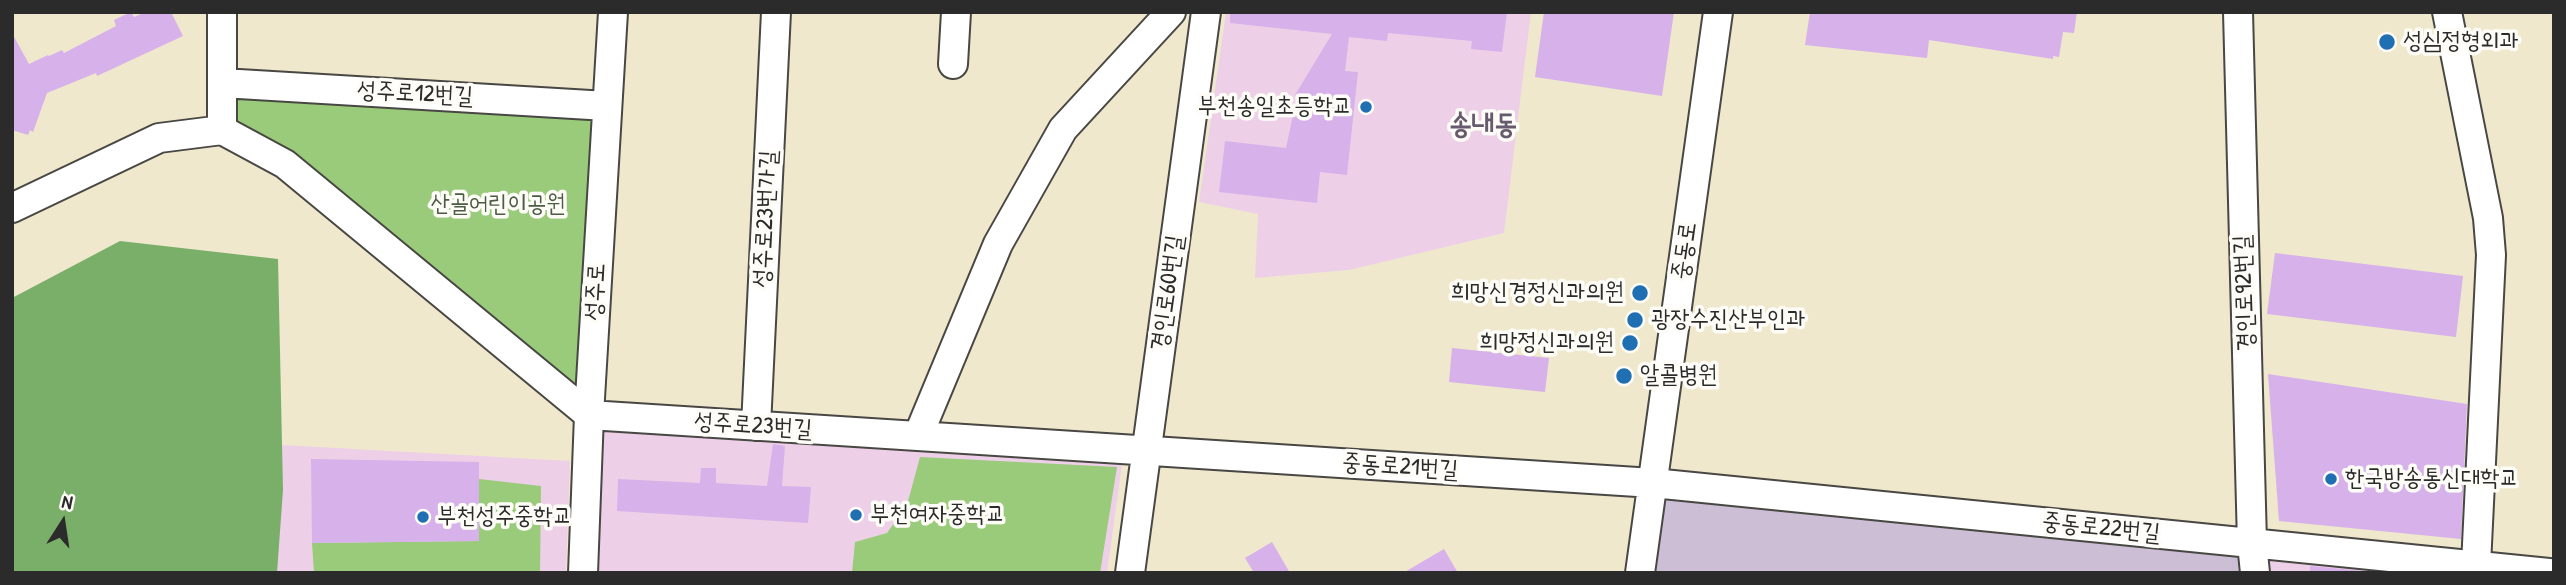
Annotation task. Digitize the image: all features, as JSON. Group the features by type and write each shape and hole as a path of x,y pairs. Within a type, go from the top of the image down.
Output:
{"street":[{"path":"222,12 222,130"},
{"name":"성주로","path":"583,573 589,415 613,12"},
{"name":"성주로23번가길","path":"755,426 776,12"},
{"path":"953,64 956,12"},
{"path":"918,436 998,244 1063,129 1171,12"},
{"name":"경인로60번길","path":"1130,573 1206,12"},
{"name":"중동로","path":"1640,573 1718,12"},
{"name":"경인로92번길","path":"2238,12 2255,573"},
{"path":"2447,12 2488,218 2490,255 2476,565"},
{"name":"성주로12번길","path":"222,83 607,106"},
{"path":"12,208 159,138 222,130 285,164 589,415"},
{"name":"성주로23번길","path":"589,415 1147,451"},
{"name":"중동로21번길","path":"1147,451 1653,482"},
{"name":"중동로22번길","path":"1653,482 2549,573"}],"shaded area":[{"name":"부천송일초등학교","path":"1226,12 1531,12 1504,233 1349,270 1255,278 1258,214 1199,202"},
{"name":"부천여자중학교","path":"599,426 1123,457 1107,573 594,573"},
{"name":"부천성주중학교","path":"282,445 570,461 566,573 276,573"},
{"path":"1653,483 2241,541 2245,573 1640,573"},
{"path":"2264,552 2481,573 2267,573"}],"green space":[{"name":"산골어린이공원","path":"227,89 603,111 583,404 227,126"},
{"path":"120,241 278,259 283,490 277,573 12,573 12,298"},
{"path":"920,457 1117,467 1100,573 852,573 855,542 887,533 907,505"},
{"path":"479,479 541,486 540,573 314,573 312,543 478,541"}],"building":[{"path":"131,12 134,17 146,12 171,12 183,36 97,76 96,73 47,93 33,132 30,130 28,135 12,130 12,33 29,64 62,50 64,53 116,26 114,20"},
{"path":"1230,12 1507,12 1502,52 1471,49 1472,41 1388,33 1387,41 1349,37 1345,71 1358,72 1347,175 1320,172 1317,203 1219,192 1225,141 1286,148 1297,96 1295,95 1332,34 1230,23"},
{"path":"1544,12 1674,12 1662,96 1535,77"},
{"path":"1810,12 2077,12 2074,33 2063,32 2059,57 2053,56 2053,59 1929,40 1927,58 1805,45"},
{"path":"2275,253 2463,276 2456,337 2267,314"},
{"path":"1452,348 1549,358 1545,392 1449,382"},
{"path":"2268,374 2467,404 2461,539 2279,521"},
{"path":"773,444 785,446 782,486 811,487 808,523 617,511 618,479 700,483 701,468 716,468 716,483 767,486"},
{"path":"311,459 479,462 479,541 312,543"},
{"path":"1272,542 1290,573 1254,573 1245,558"},
{"path":"1444,549 1458,573 1403,573"},
{"path":"2310,566 2364,571 2364,573 2310,573"}],"place":[{"name":"성심정형외과","path":"2387,42"},
{"name":"부천송일초등학교","path":"1366,107"},
{"name":"희망신경정신과의원","path":"1640,293"},
{"name":"광장수진산부인과","path":"1635,320"},
{"name":"희망정신과의원","path":"1630,343"},
{"name":"알콜병원","path":"1624,376"},
{"name":"한국방송통신대학교","path":"2331,479"},
{"name":"부천여자중학교","path":"856,515"},
{"name":"부천성주중학교","path":"423,517"}],"district":[{"name":"송내동","path":"1483,126"}]}
